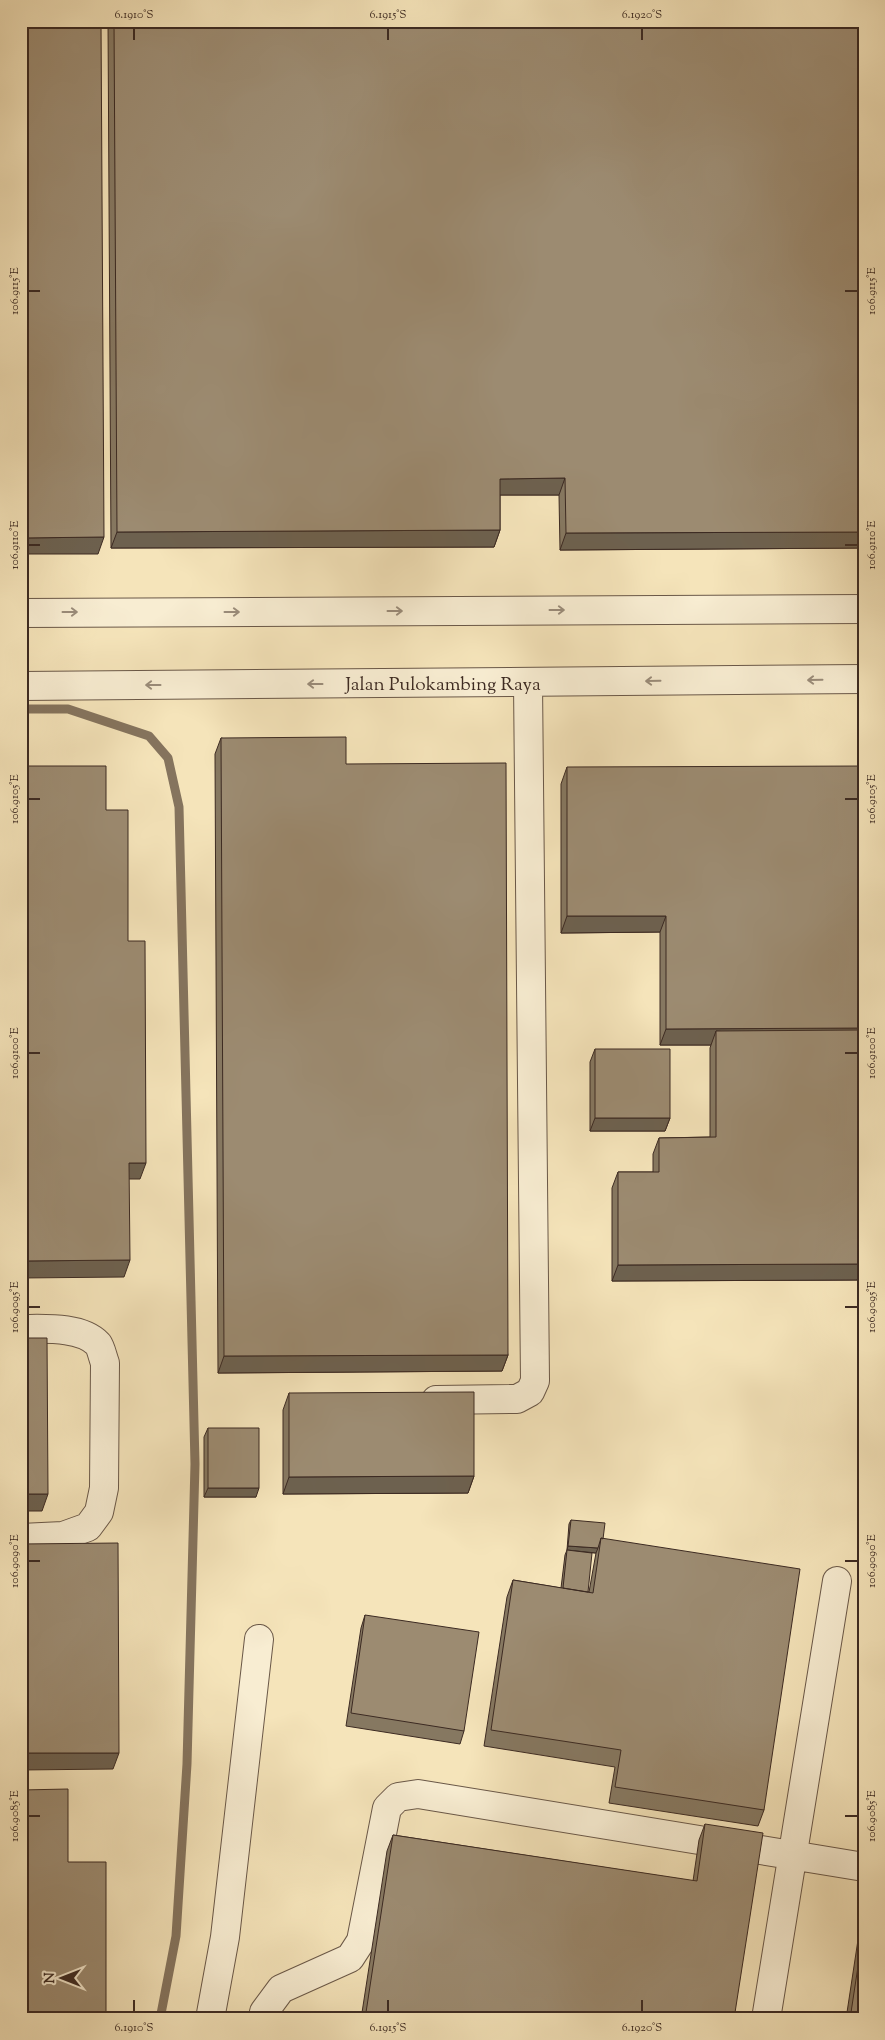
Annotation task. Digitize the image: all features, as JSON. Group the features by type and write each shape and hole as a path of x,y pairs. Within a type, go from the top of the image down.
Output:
{"street":[{"path":"21,613 864,609"},
{"name":"Jalan Pulokambing Raya","path":"21,686 864,679"},
{"path":"411,1400 516,1399 530,1392 535,1380 528,683"},
{"path":"21,1329 60,1329 80,1334 98,1344 105,1363 105,1372 104,1488 99,1512 88,1527 62,1536 21,1538"},
{"path":"766,2019 791,1855 838,1581"},
{"path":"210,2019 225,1936 259,1639"},
{"path":"263,2019 264,2012 281,1989 350,1958 361,1941 386,1808 398,1797 418,1794 864,1867"}],"building":[{"path":"21,21 101,21 104,537 21,538"},
{"path":"114,21 864,21 864,532 566,533 565,478 500,479 500,530 117,532"},
{"path":"346,737 346,764 506,763 508,1355 224,1356 221,738"},
{"path":"21,766 106,766 106,810 128,810 128,941 145,941 146,1163 129,1163 130,1260 21,1261"},
{"path":"864,766 864,1028 666,1029 666,916 567,916 567,767"},
{"path":"862,1030 863,1264 618,1265 618,1172 659,1172 659,1138 716,1137 716,1031"},
{"path":"595,1049 670,1049 670,1118 595,1118"},
{"path":"21,1338 47,1338 48,1494 21,1494"},
{"path":"474,1392 474,1476 289,1477 289,1393"},
{"path":"208,1428 259,1428 259,1488 208,1488"},
{"path":"571,1520 605,1523 603,1539 601,1538 598,1548 568,1546"},
{"path":"601,1538 800,1569 764,1810 615,1787 621,1750 491,1730 513,1580 593,1593"},
{"path":"118,1543 119,1753 21,1753 21,1544"},
{"path":"567,1550 592,1553 588,1592 563,1588"},
{"path":"365,1615 479,1632 464,1731 351,1713"},
{"path":"68,1789 68,1862 106,1862 106,2019 21,2019 21,1790"},
{"path":"705,1824 763,1833 734,2019 365,2019 393,1835 697,1881"},
{"path":"864,1927 864,2019 850,2019"}],"waterway":[{"path":"21,709 68,709 149,736 168,758 179,807 195,1464 187,1764 176,1936 160,2019"}]}
